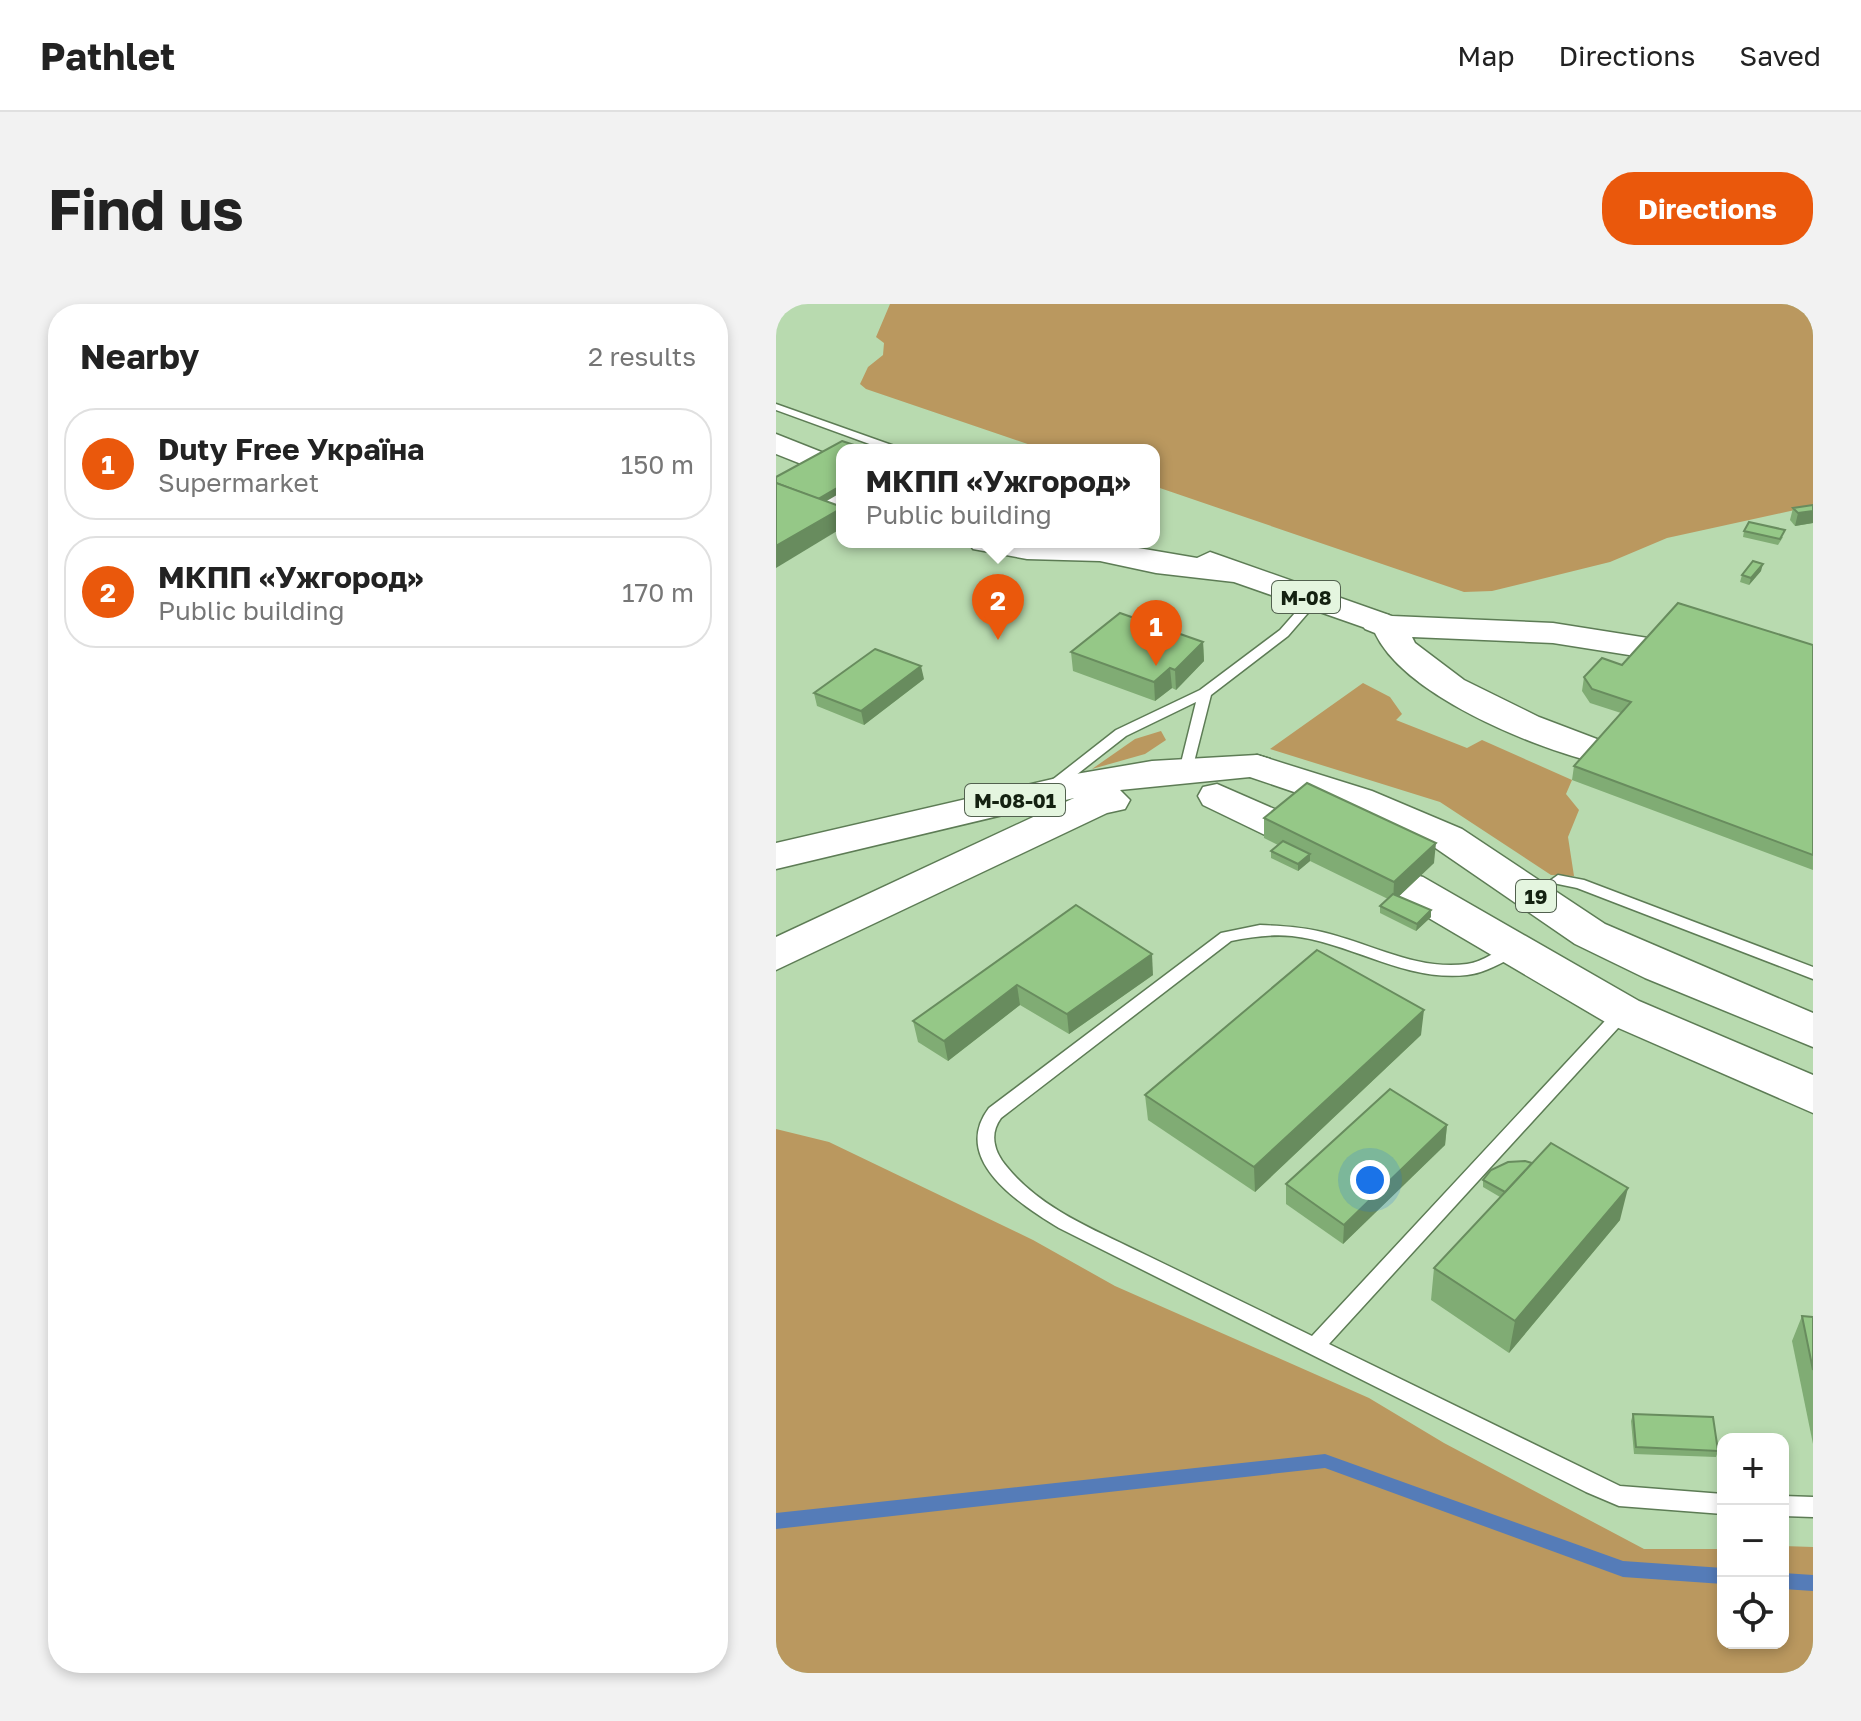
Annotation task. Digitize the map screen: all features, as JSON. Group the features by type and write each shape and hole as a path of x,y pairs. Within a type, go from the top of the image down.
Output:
{"main road":[{"path":"776,443 819,461"},
{"name":"М-08","path":"1160,544 1383,624"},
{"name":"М-08","path":"1021,548 1100,551 1156,563 1235,572"},
{"path":"1383,624 1553,633 1648,648"},
{"path":"1383,624 1400,649 1451,688 1526,725 1597,752"},
{"name":"М-08-01","path":"776,856 1045,793 1152,773 1257,767"},
{"name":"19","path":"1257,767 1358,800 1448,838 1590,934 1813,1031"},
{"name":"М-08-01","path":"776,955 1094,804 1141,792 1182,790 1217,796 1279,826"},
{"path":"1408,887 1623,1012 1813,1095"}],"lane":[{"path":"776,407 879,444"},
{"path":"1045,793 1121,733 1205,693 1284,633 1314,599"},
{"path":"1186,771 1205,693"},
{"path":"1558,880 1579,883 1813,973"},
{"path":"1513,950 1470,970 1430,969 1337,939 1291,929 1246,930 1226,937 995,1113 985,1130 989,1159 1027,1199 1065,1223 1619,1496 1717,1504"},
{"path":"1316,1345 1623,1012"},
{"path":"1789,1506 1813,1507"}],"shaded area":[{"path":"890,304 1813,304 1813,506 1667,538 1610,562 1492,591 1464,592 1160,488 1160,444 1027,444 866,389 860,384 868,367 883,355 884,343 876,337"},
{"path":"1363,683 1390,697 1402,714 1396,720 1467,748 1482,740 1572,780 1566,794 1579,810 1568,837 1574,876 1551,875 1440,802 1270,749"},
{"path":"1161,731 1166,740 1145,754 1092,769 1135,739"},
{"path":"776,1129 829,1142 1033,1240 1115,1286 1369,1398 1444,1443 1644,1549 1717,1549 1717,1649 1789,1649 1789,1546 1813,1547 1813,1673 776,1673"}],"building":[{"path":"836,444 836,488 818,499 776,483 776,477"},
{"path":"776,483 836,505 836,511 776,546"},
{"path":"1813,505 1813,511 1798,513 1793,508"},
{"path":"1749,522 1785,530 1780,539 1744,531"},
{"path":"1753,561 1763,564 1751,578 1742,575"},
{"path":"1678,603 1813,645 1813,855 1574,766 1631,702 1592,689 1584,677 1602,658 1622,665"},
{"path":"1120,613 1203,642 1175,670 1170,668 1154,682 1071,652"},
{"path":"875,649 921,666 861,711 814,693"},
{"path":"1307,783 1436,843 1394,882 1264,818"},
{"path":"1283,841 1310,854 1298,864 1271,851"},
{"path":"1393,894 1431,910 1417,924 1380,906"},
{"path":"1076,905 1152,954 1067,1014 1017,985 944,1041 913,1021"},
{"path":"1317,950 1424,1010 1254,1167 1145,1095"},
{"path":"1390,1089 1447,1125 1344,1225 1286,1184"},
{"path":"1551,1143 1628,1188 1515,1321 1434,1268"},
{"path":"1508,1162 1532,1163 1505,1192 1483,1180 1491,1170"},
{"path":"1802,1316 1813,1317 1813,1370"},
{"path":"1633,1414 1713,1417 1717,1451 1636,1447"}],"waterway":[{"path":"776,1521 1325,1461 1623,1569 1717,1576"},
{"path":"1789,1581 1813,1583"}],"place":[{"name":"МКПП «Ужгород»","path":"998,640"},
{"name":"Duty Free Україна","path":"1156,666"}]}
